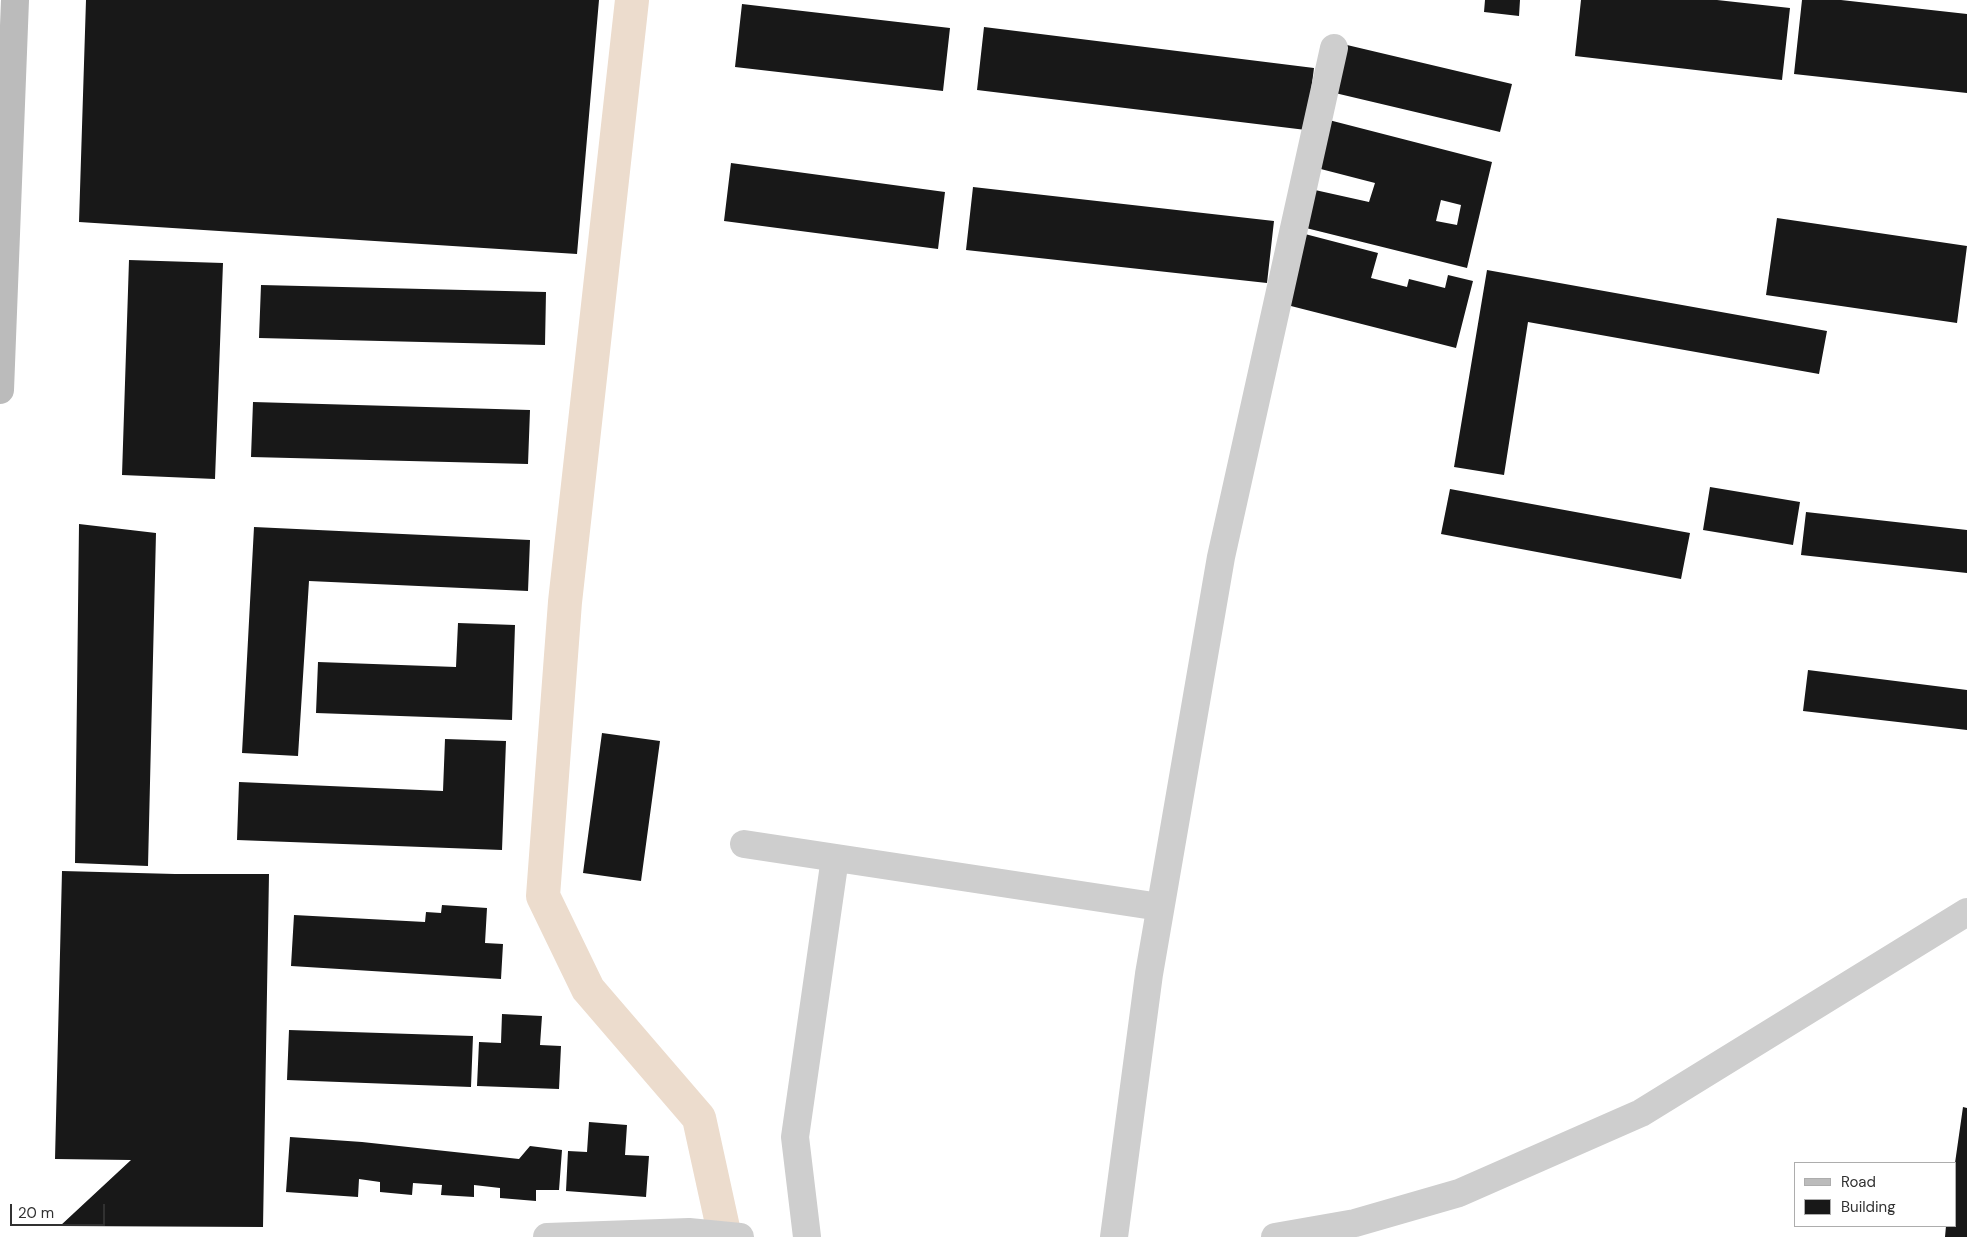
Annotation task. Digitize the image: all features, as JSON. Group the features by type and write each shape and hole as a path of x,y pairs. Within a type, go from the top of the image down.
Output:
{"main road":[{"path":"0,390 15,0"}],"street":[{"path":"1114,1237 1148,974 1221,557 1334,48"},
{"path":"744,844 1160,907"},
{"path":"807,1237 796,1137 834,858"},
{"path":"1275,1237 1355,1223 1459,1193 1641,1113 1967,912"},
{"path":"547,1237 689,1232 740,1237"}],"building":[{"path":"86,0 599,0 577,254 79,222"},
{"path":"1485,0 1520,0 1519,16 1484,12"},
{"path":"1581,0 1717,0 1790,8 1782,80 1575,56"},
{"path":"1802,0 1841,0 1967,14 1967,93 1794,74"},
{"path":"742,4 950,28 943,91 735,67"},
{"path":"984,27 1314,68 1306,130 977,90"},
{"path":"1347,45 1512,84 1500,132 1335,93"},
{"path":"1325,119 1492,162 1467,268 1306,228 1315,190 1369,202 1375,183 1313,167","holes":["1441,200 1461,205 1457,225 1436,221"]},
{"path":"731,163 945,192 938,249 724,221"},
{"path":"973,187 1274,221 1267,283 966,250"},
{"path":"1777,218 1967,246 1957,323 1766,295"},
{"path":"1305,234 1378,253 1371,278 1407,287 1409,279 1445,288 1448,275 1473,281 1456,348 1287,305"},
{"path":"129,260 223,263 215,479 122,475"},
{"path":"1487,270 1827,331 1819,374 1528,322 1504,475 1454,467"},
{"path":"261,285 546,292 545,345 259,338"},
{"path":"253,402 530,410 528,464 251,457"},
{"path":"1710,487 1800,502 1793,545 1703,530"},
{"path":"1450,489 1690,533 1681,579 1441,534"},
{"path":"1806,512 1967,530 1967,573 1801,555"},
{"path":"79,524 156,533 148,866 75,863"},
{"path":"254,527 530,540 528,591 309,581 298,756 242,753"},
{"path":"458,623 515,625 512,720 316,713 318,662 456,667"},
{"path":"1808,670 1967,690 1967,730 1803,711"},
{"path":"602,733 660,741 641,881 583,873"},
{"path":"445,739 506,741 502,850 237,840 239,782 443,791"},
{"path":"62,871 269,874 263,1227 60,1226 131,1160 55,1159"},
{"path":"442,905 487,908 485,943 503,944 501,979 291,966 294,915 425,922 426,912 441,913"},
{"path":"502,1014 542,1016 540,1045 561,1046 559,1089 477,1086 479,1042 501,1043"},
{"path":"289,1030 473,1036 471,1087 287,1080"},
{"path":"1963,1107 1967,1108 1967,1237 1945,1237 1946,1227 1957,1227 1957,1162 1955,1162"},
{"path":"589,1122 627,1125 625,1155 649,1156 646,1197 566,1191 568,1151 587,1152"},
{"path":"290,1137 362,1142 519,1159 530,1146 562,1150 559,1190 536,1190 536,1201 500,1198 500,1188 474,1185 474,1197 441,1195 442,1185 413,1183 412,1195 380,1192 380,1182 359,1179 358,1197 286,1192"}],"waterway":[{"path":"632,0 565,602 543,896 588,989 699,1118 725,1237"}]}
